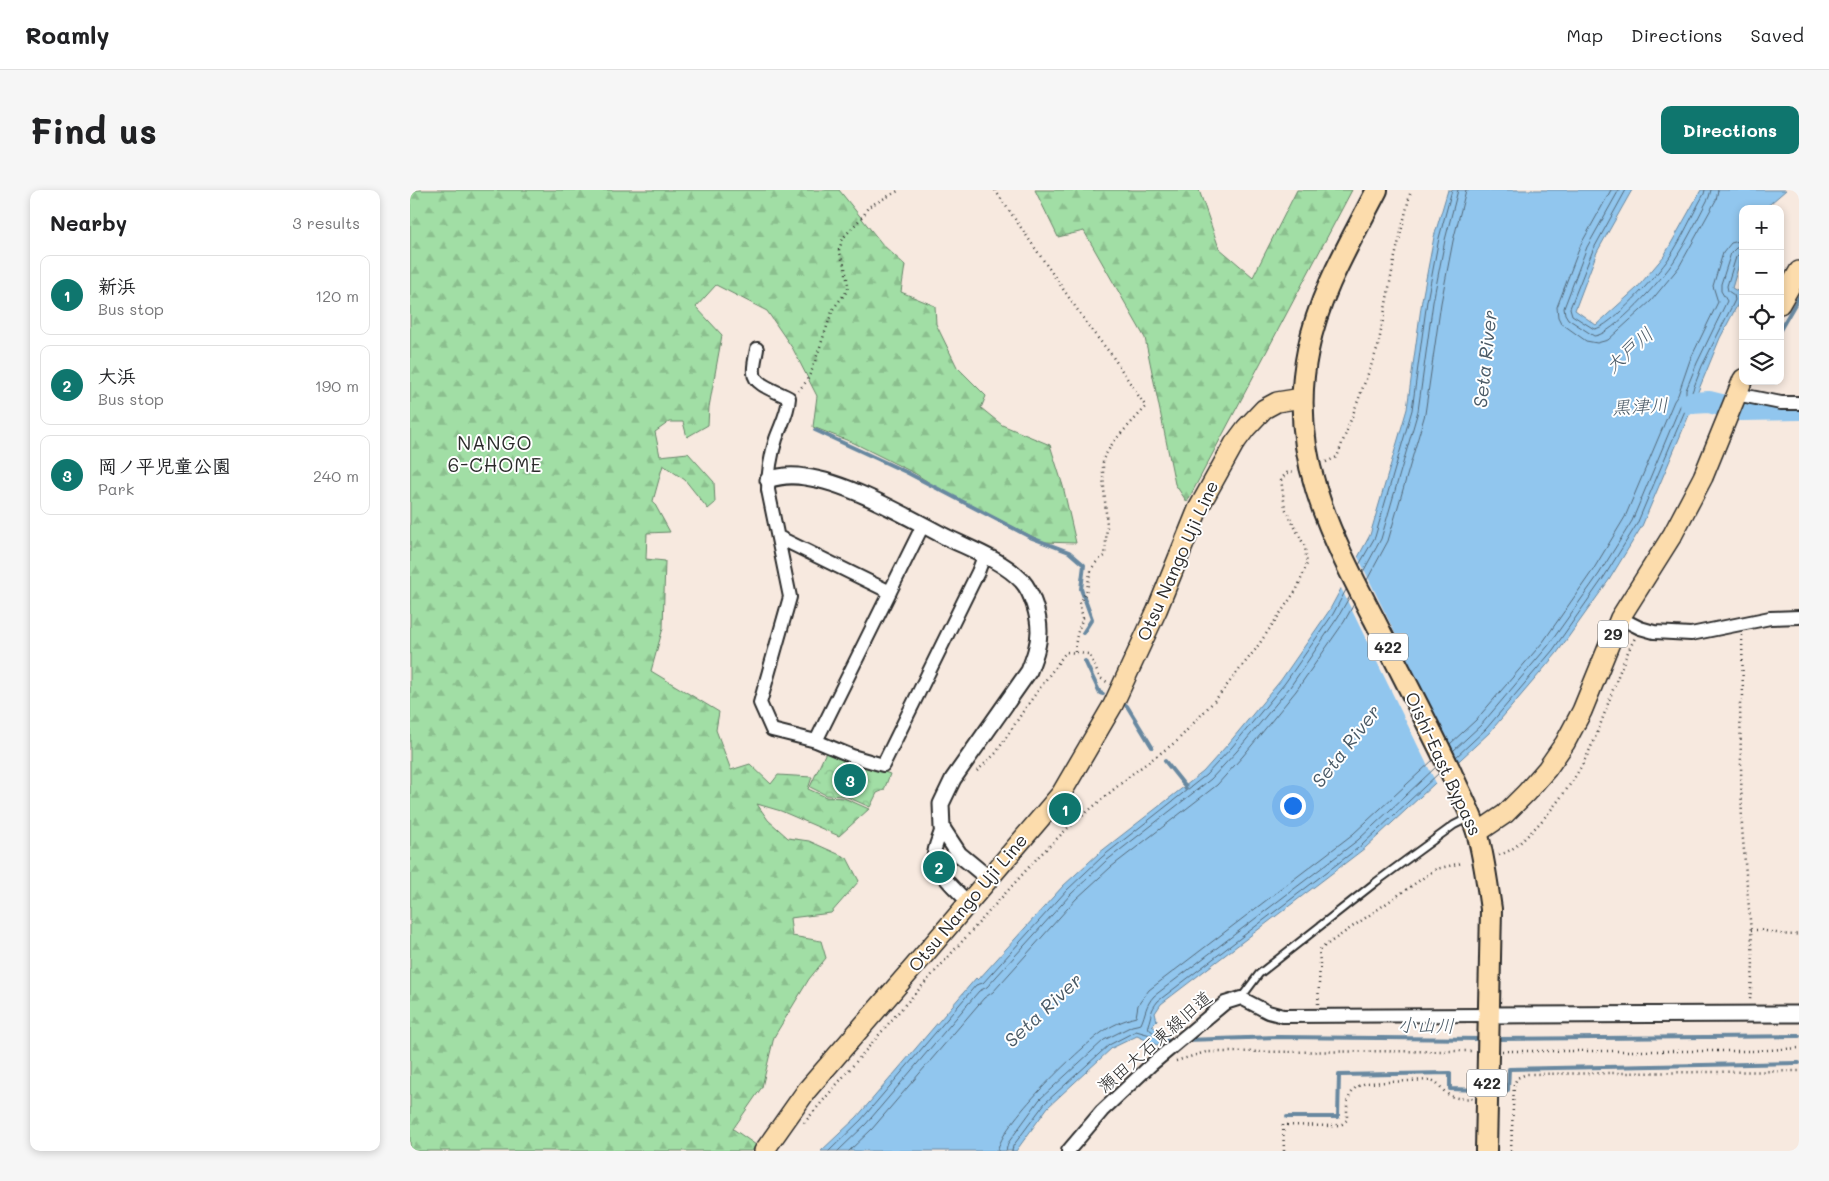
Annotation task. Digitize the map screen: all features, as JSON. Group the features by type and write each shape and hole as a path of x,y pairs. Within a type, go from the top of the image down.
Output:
{"highway":[{"name":"422","path":"1302,398 1307,351 1315,320 1328,287 1377,190"},
{"name":"Oishi-East Bypass","path":"1302,398 1303,431 1308,466 1318,500 1345,562 1461,794 1474,825 1485,869 1491,909 1486,1151"}],"main road":[{"path":"1784,297 1799,271"},
{"name":"Otsu Nango Uji Line","path":"764,1151 807,1090 1060,794 1113,705 1157,610 1198,509 1234,444 1250,423 1264,409 1277,402 1302,398"},
{"name":"29","path":"1474,825 1505,814 1547,769 1565,743 1582,711 1620,618 1673,534 1703,477 1734,398"}],"street":[{"path":"756,349 753,372 755,378 761,385 788,398 788,407 775,441 768,480 768,490 790,597 760,703 772,730 816,741 852,756 883,765 978,572 984,556"},
{"path":"1734,398 1799,403"},
{"path":"768,480 777,477 805,477 838,485 924,525 999,564 1023,582 1033,597 1039,630 1036,652 1029,671 953,779 941,804 942,828 934,855 938,867 946,880 968,902"},
{"path":"816,741 924,525"},
{"path":"778,537 890,592"},
{"path":"1620,618 1640,628 1654,632 1691,634 1770,618 1799,617"},
{"path":"942,828 959,854 988,878"},
{"name":"瀬田大石東線旧道","path":"1068,1151 1102,1111 1152,1064 1225,1003 1241,998 1268,1012 1283,1016 1490,1015"},
{"path":"1490,1015 1799,1014"}],"lane":[{"path":"1241,998 1259,974 1376,882 1454,825 1474,825"}],"path":[{"path":"788,398 806,382 812,370 832,309 847,291 848,284 840,250 843,238 864,215 868,207 900,190"},
{"path":"995,190 1092,331 1111,354 1146,407 1114,441 1103,459 1107,525 1104,556 1094,564 1089,577 1086,595 1079,602 1084,618 1079,627 1075,643 1075,653"},
{"path":"802,1125 895,1016 1038,856 1132,774 1177,741 1216,699 1256,650 1298,589 1307,564 1305,547 1285,508 1281,479 1287,473 1333,460 1337,457 1378,347 1394,261 1411,190"},
{"path":"1742,624 1743,699 1740,702 1740,758 1742,828 1753,966 1750,1014"},
{"path":"976,771 996,753 1066,652 1089,654 1100,678 1120,690"},
{"path":"1318,1016 1319,950 1436,869 1462,863"},
{"path":"1751,930 1762,929 1793,935 1799,934"},
{"path":"1511,1151 1514,1085 1517,1078 1527,1074 1799,1070"},
{"path":"1284,1151 1283,1125 1334,1126 1342,1124 1347,1120 1350,1095 1356,1087 1366,1083 1431,1080 1437,1082 1445,1093 1453,1097 1487,1098"}],"green space":[{"path":"410,190 839,190 883,245 905,265 901,292 935,306 936,324 957,367 986,396 981,408 1002,425 1050,445 1063,486 1076,543 1043,542 854,443 813,427 817,396 793,349 767,311 716,285 696,307 722,335 709,407 708,425 687,437 683,422 669,422 655,432 660,456 688,453 714,482 715,503 708,509 685,480 663,465 653,501 670,532 647,533 646,559 665,561 663,628 651,671 719,712 716,730 731,770 750,764 771,784 778,775 812,777 808,789 826,797 844,798 869,809 839,836 781,811 757,804 768,820 788,838 809,841 847,858 859,881 831,913 790,918 792,936 821,941 826,958 809,979 774,1037 762,1087 733,1129 756,1145 752,1151 410,1151"},
{"path":"1035,190 1199,190 1219,248 1253,277 1297,190 1352,190 1187,502 1175,484 1145,338 1084,231 1058,237"},
{"path":"826,752 890,774 884,790 877,793 870,807 845,796 826,795 810,787"}],"water":[{"path":"1448,190 1632,190 1597,252 1575,310 1596,325 1637,288 1664,256 1701,190 1786,190 1769,205 1739,205 1739,264 1732,288 1739,292 1739,302 1720,338 1697,394 1722,404 1717,410 1704,411 1692,408 1642,526 1609,580 1557,653 1489,733 1365,848 1161,1004 1155,1013 1157,1021 1152,1026 1169,1037 1157,1045 1137,1036 1112,1048 1048,1107 1016,1151 821,1151 857,1117 976,978 978,980 1063,886 1099,853 1203,772 1281,680 1329,611 1370,535 1407,409 1422,300 1434,237"}],"pier":[{"path":"1357,555 1459,765 1437,785 1340,586"}],"waterway":[{"path":"1784,323 1799,297"},
{"path":"1741,410 1744,400"},
{"name":"黒津川","path":"1691,403 1709,402 1741,410 1799,409"},
{"path":"815,430 906,472 1032,538 1069,552 1084,565 1081,589 1092,619 1083,633"},
{"path":"1085,661 1100,693 1103,694"},
{"path":"1122,702 1127,706 1152,747"},
{"path":"1165,761 1186,789"},
{"name":"小山川","path":"1494,1039 1799,1036"},
{"name":"小山川","path":"1186,1040 1277,1037 1482,1039"},
{"name":"小山川","path":"1160,1039 1162,1041 1174,1041"},
{"path":"1492,1090 1508,1090 1509,1069 1799,1063"},
{"path":"1287,1117 1338,1117 1339,1075 1450,1073 1450,1089 1480,1090"}],"place":[{"name":"岡ノ平児童公園","path":"850,780"},
{"name":"新浜","path":"1065,809"},
{"name":"大浜","path":"939,867"}],"district":[{"name":"NANGO 6-CHOME","path":"495,454"}],"water label":[{"name":"大戸川","path":"1629,350"},
{"name":"Seta River","path":"1485,359"},
{"name":"Seta River","path":"1346,746"},
{"name":"Seta River","path":"1043,1010"}]}
